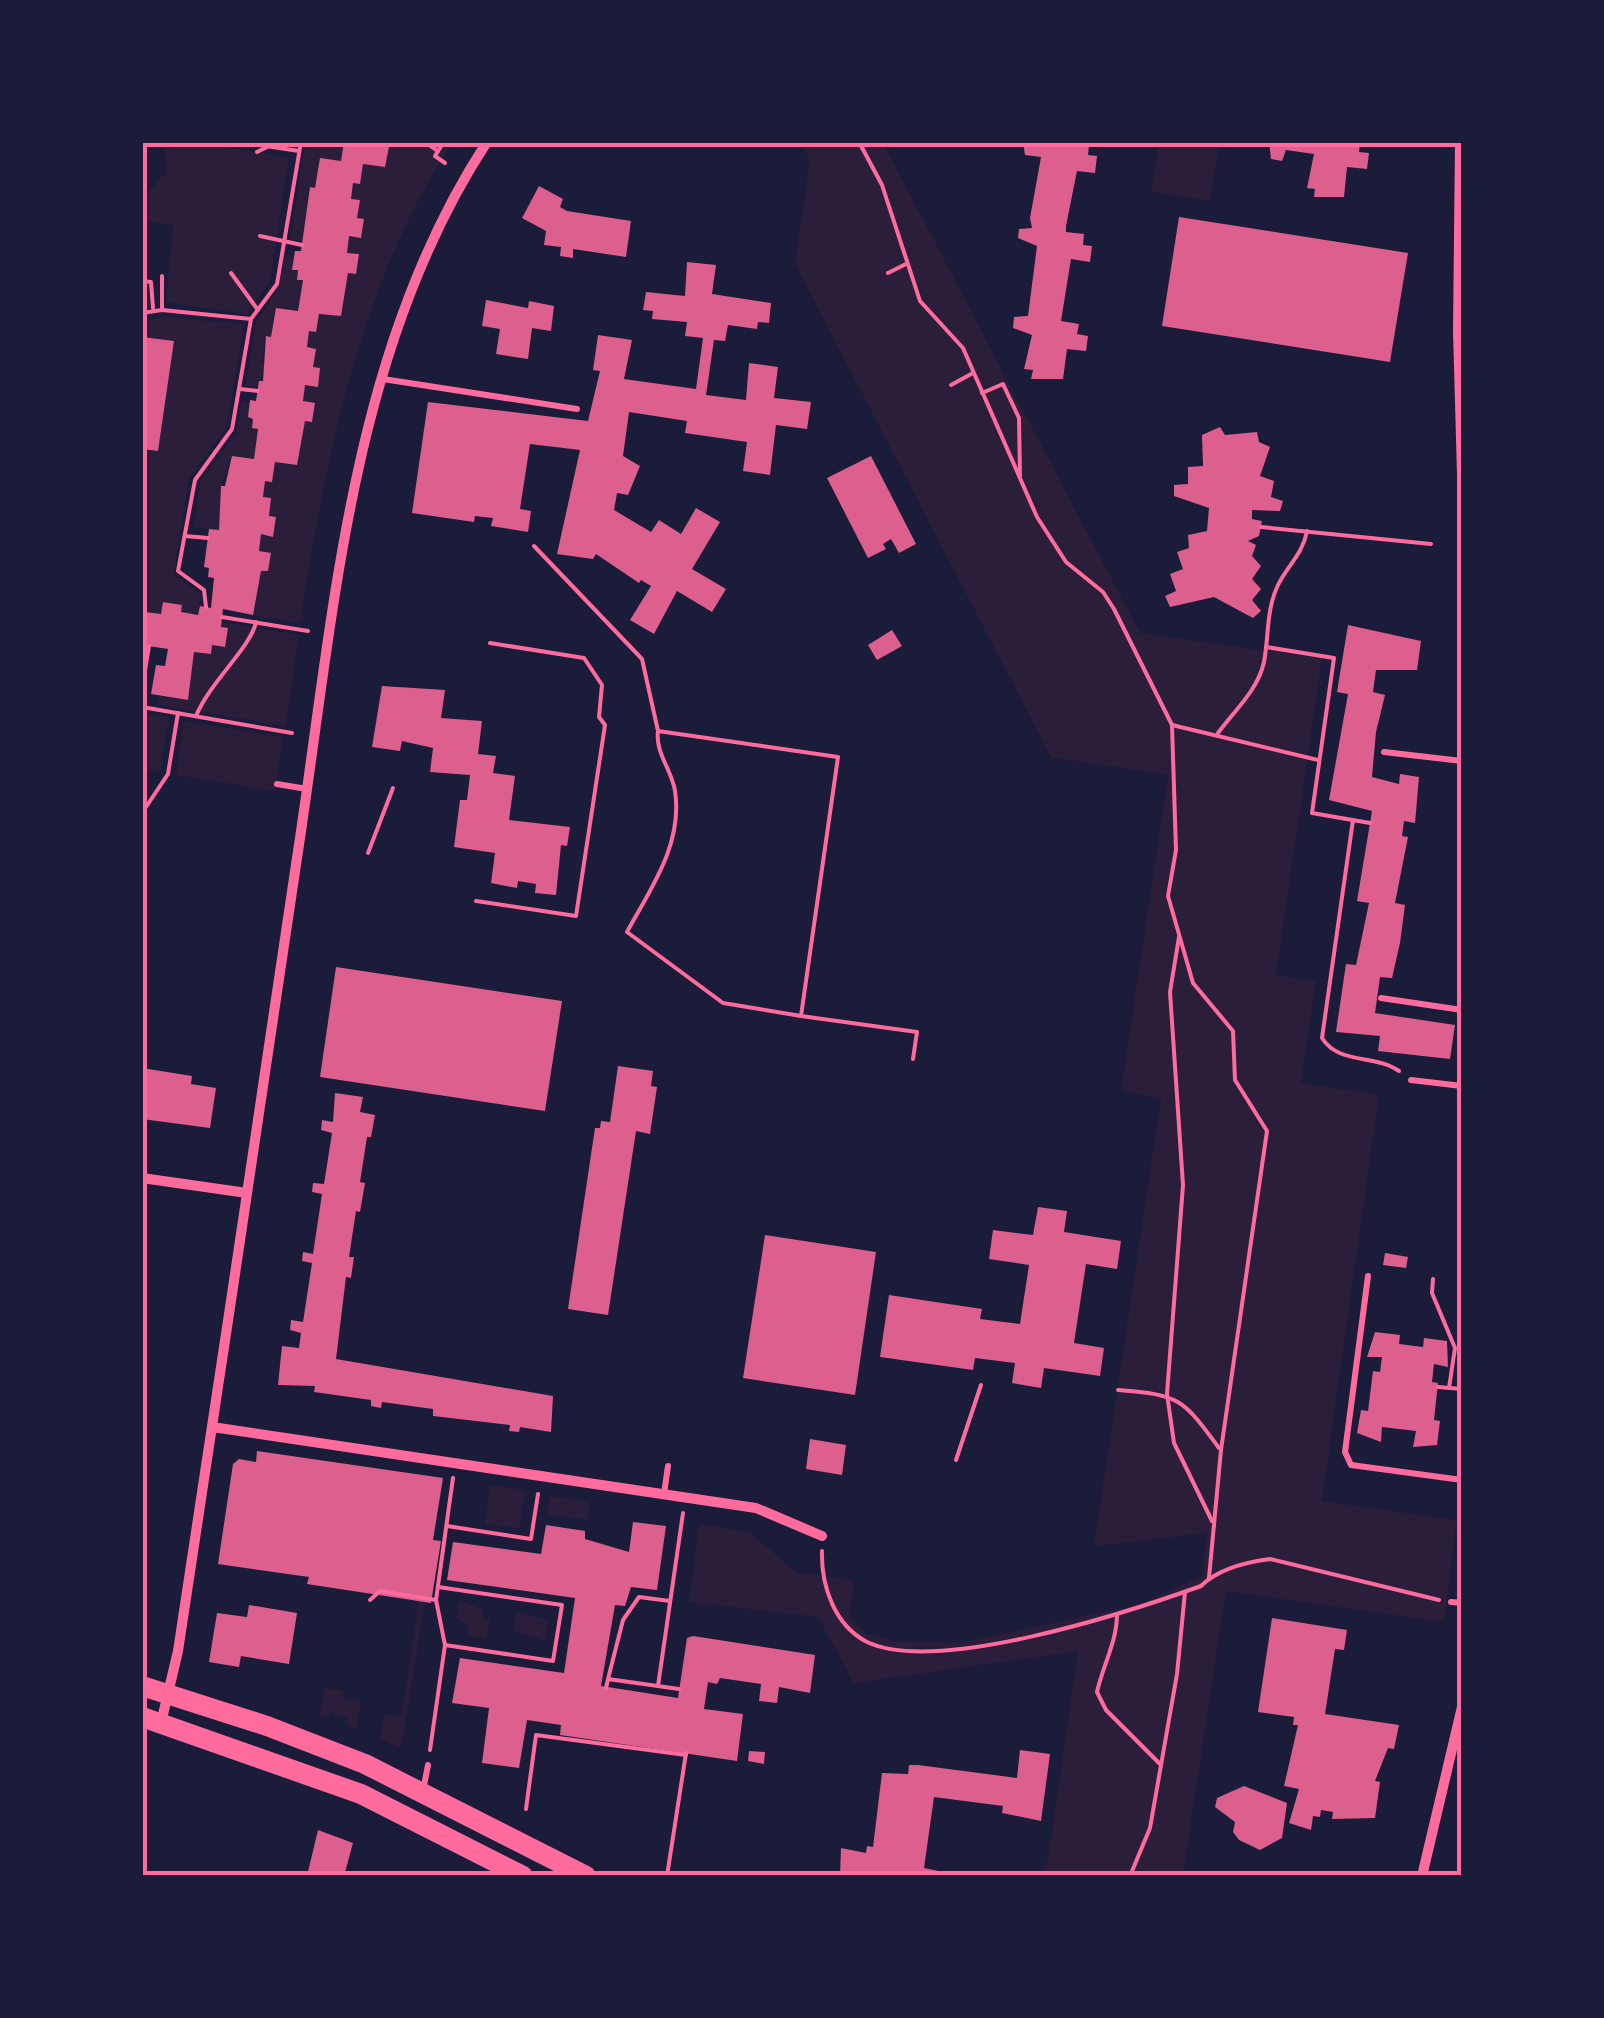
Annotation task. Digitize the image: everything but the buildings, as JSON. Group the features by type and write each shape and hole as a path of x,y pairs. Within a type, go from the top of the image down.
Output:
{"main road":[{"path":"142,1686 267,1726 365,1764 586,1876"},
{"path":"152,1720 361,1794 510,1873"}],"street":[{"path":"152,1720 169,1694 348,520 383,379 434,239 460,183 487,142"},
{"path":"1460,142 1462,474"},
{"path":"142,1178 248,1193"},
{"path":"212,1427 756,1508 822,1536"},
{"path":"1422,1876 1462,1707"}],"lane":[{"path":"383,379 577,408"},
{"path":"1384,752 1462,761"},
{"path":"277,784 308,789"},
{"path":"1381,998 1462,1010"},
{"path":"1411,1080 1462,1086"},
{"path":"1368,1276 1345,1452 1351,1465 1363,1468 1462,1480"},
{"path":"664,1494 668,1466"},
{"path":"1451,1602 1462,1604"},
{"path":"257,1754 267,1726"},
{"path":"423,1792 428,1765"}],"path":[{"path":"240,142 300,151"},
{"path":"206,607 204,590 178,572 196,480 232,429 251,320 277,284 301,142"},
{"path":"425,142 438,151"},
{"path":"444,142 435,156 445,164"},
{"path":"859,142 882,185 920,301 963,348 1019,477 1066,562 1103,592 1172,725 1176,850 1168,896 1193,984 1233,1032 1235,1080 1267,1132 1221,1450 1209,1578"},
{"path":"257,152 267,146"},
{"path":"260,236 302,246"},
{"path":"888,273 907,263"},
{"path":"231,274 258,310"},
{"path":"162,276 162,310"},
{"path":"142,281 151,282 152,310"},
{"path":"142,313 162,310 251,320"},
{"path":"950,385 973,373"},
{"path":"982,393 1004,384 1019,418 1023,471 1019,477"},
{"path":"240,388 258,391"},
{"path":"1261,527 1431,544"},
{"path":"1218,734 1256,684 1274,595 1303,550 1307,532"},
{"path":"185,536 208,538"},
{"path":"534,546 642,659 658,731 656,742 675,788 674,832 668,855 628,932 723,1003 916,1032 912,1059"},
{"path":"222,616 308,630"},
{"path":"196,716 206,693 254,634 256,622"},
{"path":"476,902 576,916 605,725 599,717 602,685 584,658 490,642"},
{"path":"142,689 149,646"},
{"path":"1266,646 1334,658 1312,813 1370,823"},
{"path":"142,707 292,733"},
{"path":"142,813 168,774 178,713"},
{"path":"1172,725 1320,760"},
{"path":"658,731 838,758 801,1016"},
{"path":"368,853 393,788"},
{"path":"1353,820 1322,1038 1337,1053 1389,1064 1411,1080"},
{"path":"1179,934 1170,992 1183,1185 1167,1394 1174,1443 1214,1526"},
{"path":"1433,1279 1432,1293 1455,1348 1449,1388"},
{"path":"956,1460 980,1386"},
{"path":"1438,1388 1462,1389"},
{"path":"1118,1390 1167,1394 1190,1409 1221,1450"},
{"path":"428,1765 444,1645 436,1600 454,1477"},
{"path":"446,1526 530,1538 539,1489"},
{"path":"658,1686 684,1511"},
{"path":"822,1536 821,1569 827,1595 844,1622 869,1643 922,1650 974,1647 1117,1614 1270,1559 1451,1602"},
{"path":"438,1587 562,1605 553,1661 444,1645"},
{"path":"370,1600 380,1592 436,1600"},
{"path":"1130,1876 1150,1828 1178,1674 1185,1592"},
{"path":"606,1688 624,1620 639,1597 670,1601"},
{"path":"1117,1614 1117,1638 1106,1654 1097,1692 1106,1710 1160,1764"},
{"path":"608,1678 679,1689"},
{"path":"526,1809 536,1734 686,1754 667,1876"}],"shaded area":[{"path":"164,143 204,143 289,158 270,281 247,314 166,302 173,225 144,221 146,195 166,172"},
{"path":"305,143 344,143 341,161 320,159 315,188 309,188 302,241 290,240"},
{"path":"390,143 452,143 392,255 351,374 322,498 300,623 253,615 261,571 268,571 271,553 259,551 261,534 273,536 276,518 269,516 271,498 263,497 265,481 272,481 275,462 297,465 305,421 312,422 303,401 305,385 318,386 320,368 313,367 307,347 309,331 316,332 319,314 341,316 348,273 356,273 359,255 347,253 349,236 361,238 364,220 357,218 360,201 351,199 353,183 360,183 363,164 385,167"},
{"path":"800,143 883,143 1140,633 1322,659 1276,975 1316,982 1301,1083 1379,1095 1322,1501 1457,1520 1444,1622 1226,1591 1183,1875 1040,1875 1048,1859 1078,1651 854,1683 818,1617 689,1602 699,1524 749,1532 796,1572 854,1581 849,1616 866,1634 895,1641 961,1643 1141,1604 1202,1576 1207,1533 1094,1546 1161,1098 1121,1091 1168,775 1051,757 795,264 810,160"},
{"path":"1159,143 1219,143 1210,201 1151,192"},
{"path":"286,255 294,256 297,280 303,280 298,311 276,308 271,337 266,337 262,363 266,364 258,388 245,386 256,323 279,286"},
{"path":"163,317 244,324 227,427 189,478 174,575 201,594 198,615 181,612 182,605 164,602 161,614 145,612 147,600 143,599 143,449 158,451 174,342 143,337 142,321"},
{"path":"241,401 250,403 248,417 253,419 253,428 258,429 254,459 232,457 221,487 219,530 194,527 200,482 236,434"},
{"path":"221,622 299,635 286,726 157,705 159,696 188,699 194,652 210,654 212,645 225,647"},
{"path":"142,713 169,717 160,772 143,768"},
{"path":"184,721 283,737 275,791 176,775"},
{"path":"490,1485 525,1490 520,1528 485,1524"},
{"path":"549,1496 590,1502 587,1520 547,1515"},
{"path":"459,1600 484,1610 483,1618 490,1619 487,1639 468,1636 469,1627 457,1617"},
{"path":"419,1601 425,1602 401,1748 380,1739 384,1714 401,1717"},
{"path":"516,1613 548,1620 545,1641 513,1630"},
{"path":"325,1688 343,1691 343,1698 361,1701 356,1729 346,1724 347,1718 331,1712 328,1717 320,1715"}]}
